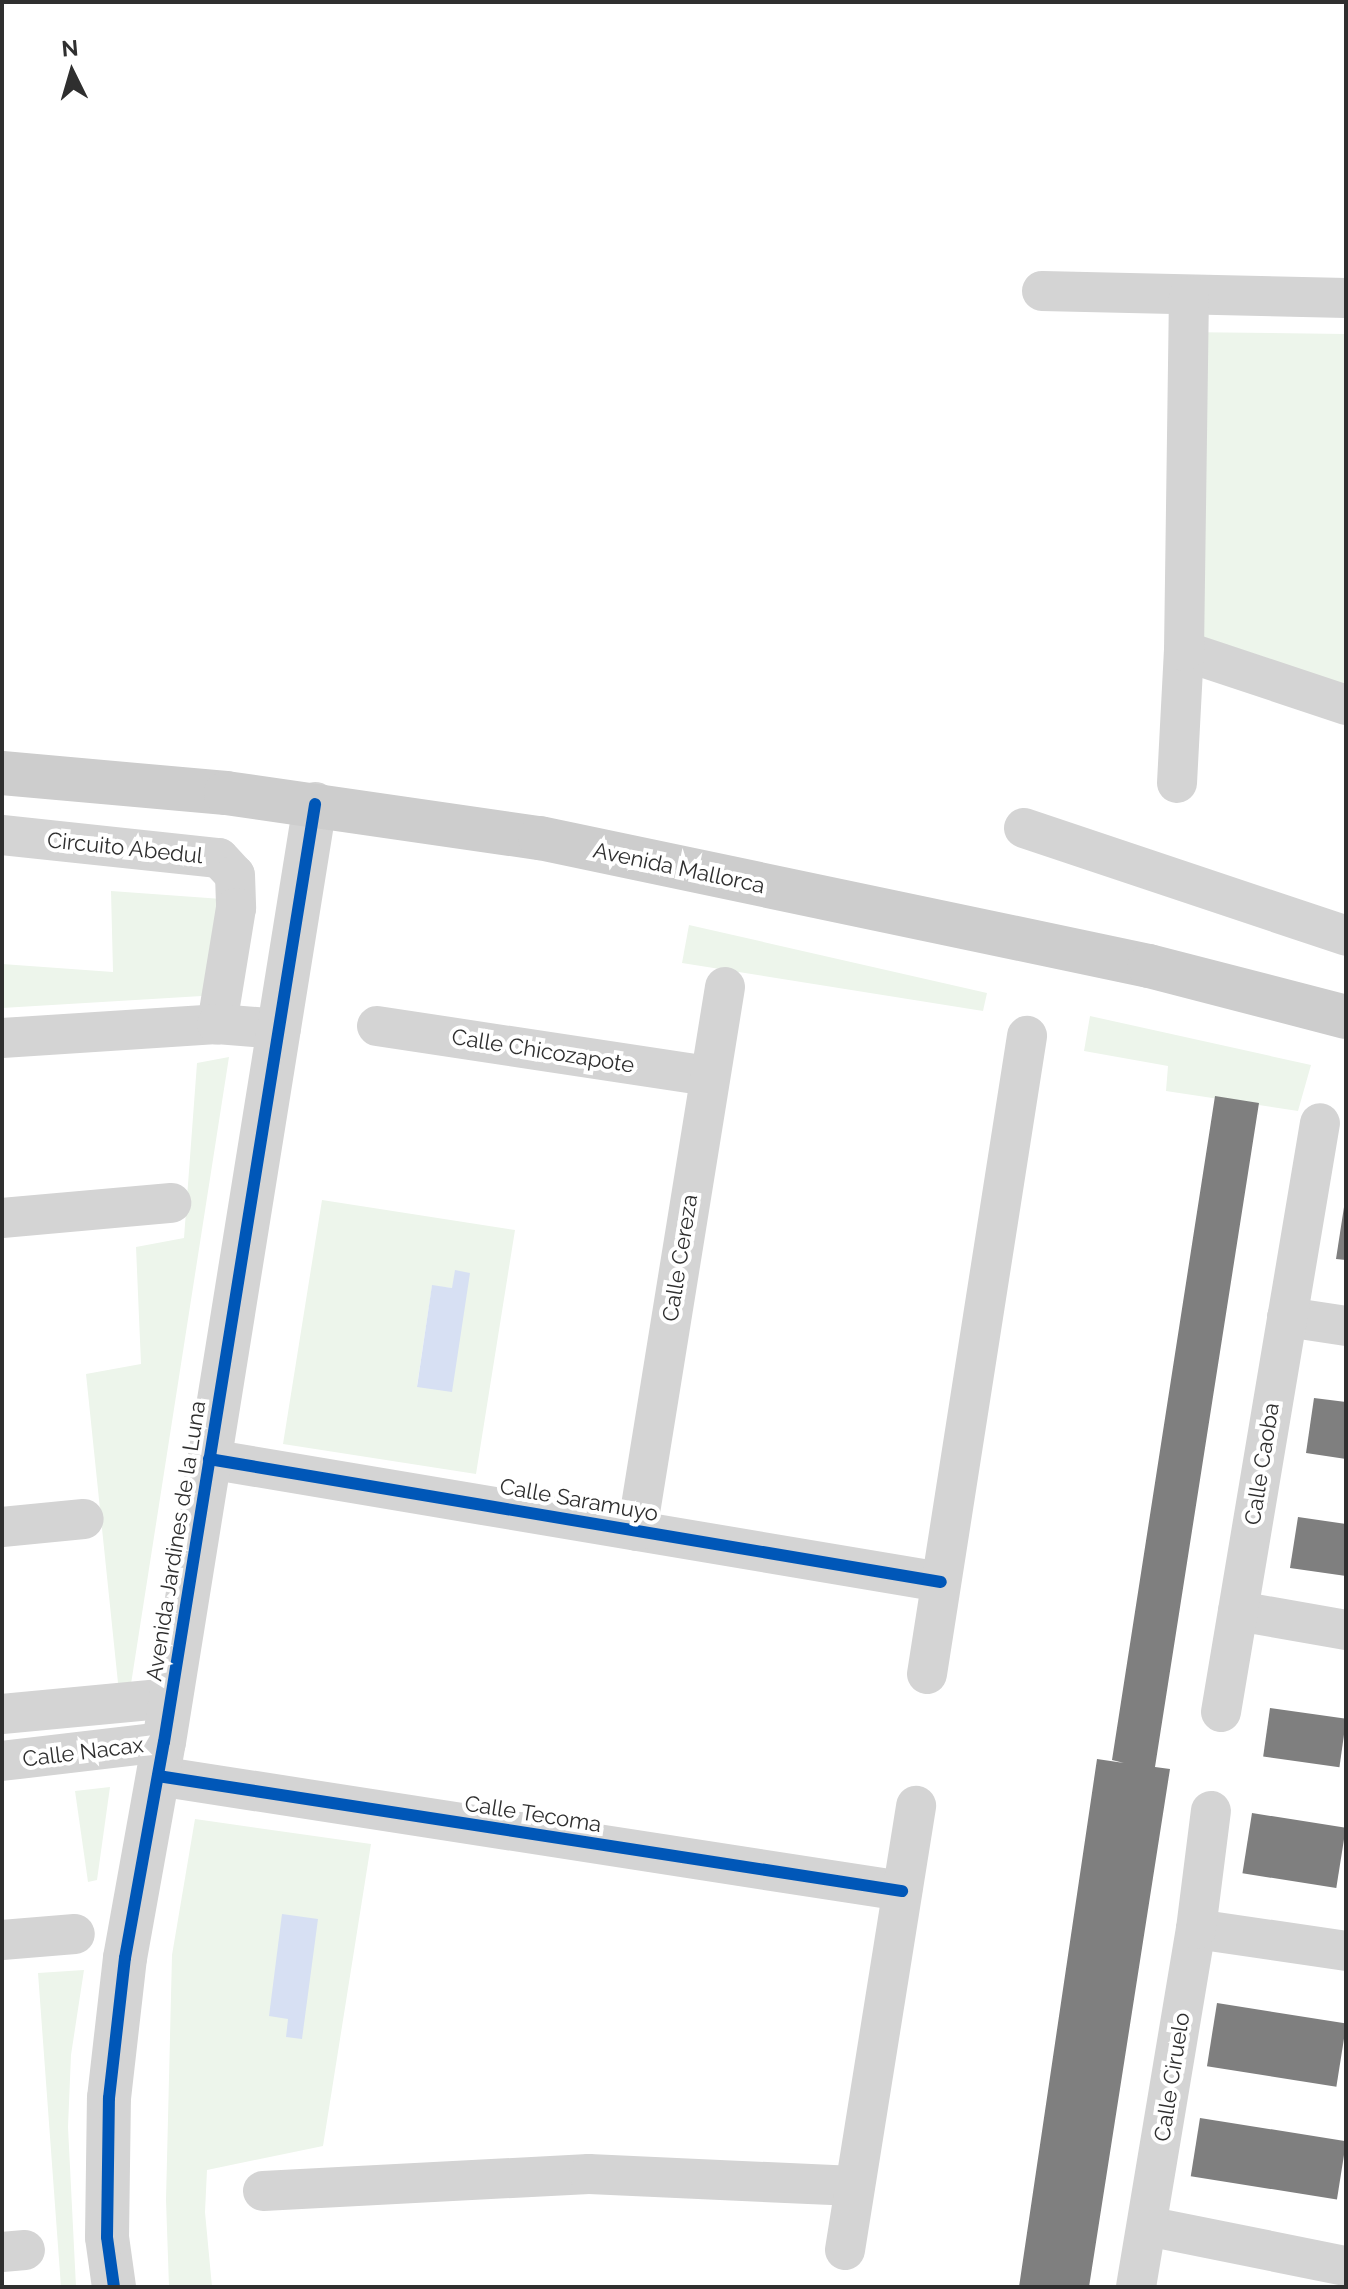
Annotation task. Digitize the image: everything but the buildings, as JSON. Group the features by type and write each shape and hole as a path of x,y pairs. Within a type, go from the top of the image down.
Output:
{"main road":[{"name":"Avenida Mallorca","path":"2,773 315,804 555,842 1149,966 1346,1017"}],"street":[{"path":"1042,291 1346,298"},
{"path":"1177,783 1184,651 1189,296"},
{"path":"1184,651 1346,705"},
{"name":"Avenida Jardines de la Luna","path":"114,2287 107,2237 109,2098 125,1958 161,1759 315,804"},
{"path":"1024,828 1346,936"},
{"name":"Circuito Abedul","path":"2,835 219,858 235,875 236,908 217,1024"},
{"name":"Calle Cereza","path":"637,1531 708,1076 725,987"},
{"path":"2,1038 217,1024 281,1029"},
{"name":"Calle Chicozapote","path":"377,1026 708,1076"},
{"path":"927,1674 1027,1036"},
{"name":"Calle Caoba","path":"1221,1712 1320,1123"},
{"path":"2,1218 171,1203"},
{"path":"1287,1317 1346,1326"},
{"name":"Calle Saramuyo","path":"209,1459 941,1582"},
{"path":"2,1527 84,1519"},
{"path":"1238,1611 1346,1630"},
{"name":"Calle Nacax","path":"2,1714 171,1698"},
{"name":"Calle Nacax","path":"2,1761 161,1759"},
{"name":"Calle Tecoma","path":"161,1759 902,1891"},
{"path":"845,2250 916,1806"},
{"name":"Calle Ciruelo","path":"1136,2287 1196,1929 1211,1811"},
{"path":"1196,1929 1346,1951"},
{"path":"2,1940 75,1934"},
{"path":"263,2191 589,2174 855,2186"},
{"path":"1147,2226 1346,2266"}],"shaded area":[{"path":"1178,332 1346,334 1346,686 1175,627"},
{"path":"111,891 222,899 202,996 2,1008 2,964 113,972"},
{"path":"689,925 987,993 983,1011 682,963"},
{"path":"1090,1016 1311,1065 1298,1111 1166,1091 1168,1066 1084,1051"},
{"path":"229,1057 131,1684 118,1683 86,1374 141,1364 136,1247 184,1238 197,1063"},
{"path":"322,1200 515,1230 476,1474 283,1444","holes":["432,1286 452,1288 417,1387"]},
{"path":"110,1787 97,1880 88,1882 75,1791"},
{"path":"195,1819 371,1844 323,2146 207,2170 205,2212 212,2287 169,2287 166,2200 172,1955"},
{"path":"84,1970 71,2055 68,2127 76,2287 61,2287 38,1973"}],"water":[{"path":"455,1270 470,1273 452,1392 417,1387 432,1285 452,1288"},
{"path":"282,1914 318,1919 302,2039 286,2037 288,2019 269,2016"}],"cycle path":[{"path":"114,2287 107,2237 109,2098 125,1958 164,1742 315,804"},
{"path":"209,1459 941,1582"},
{"path":"158,1776 902,1891"}]}
